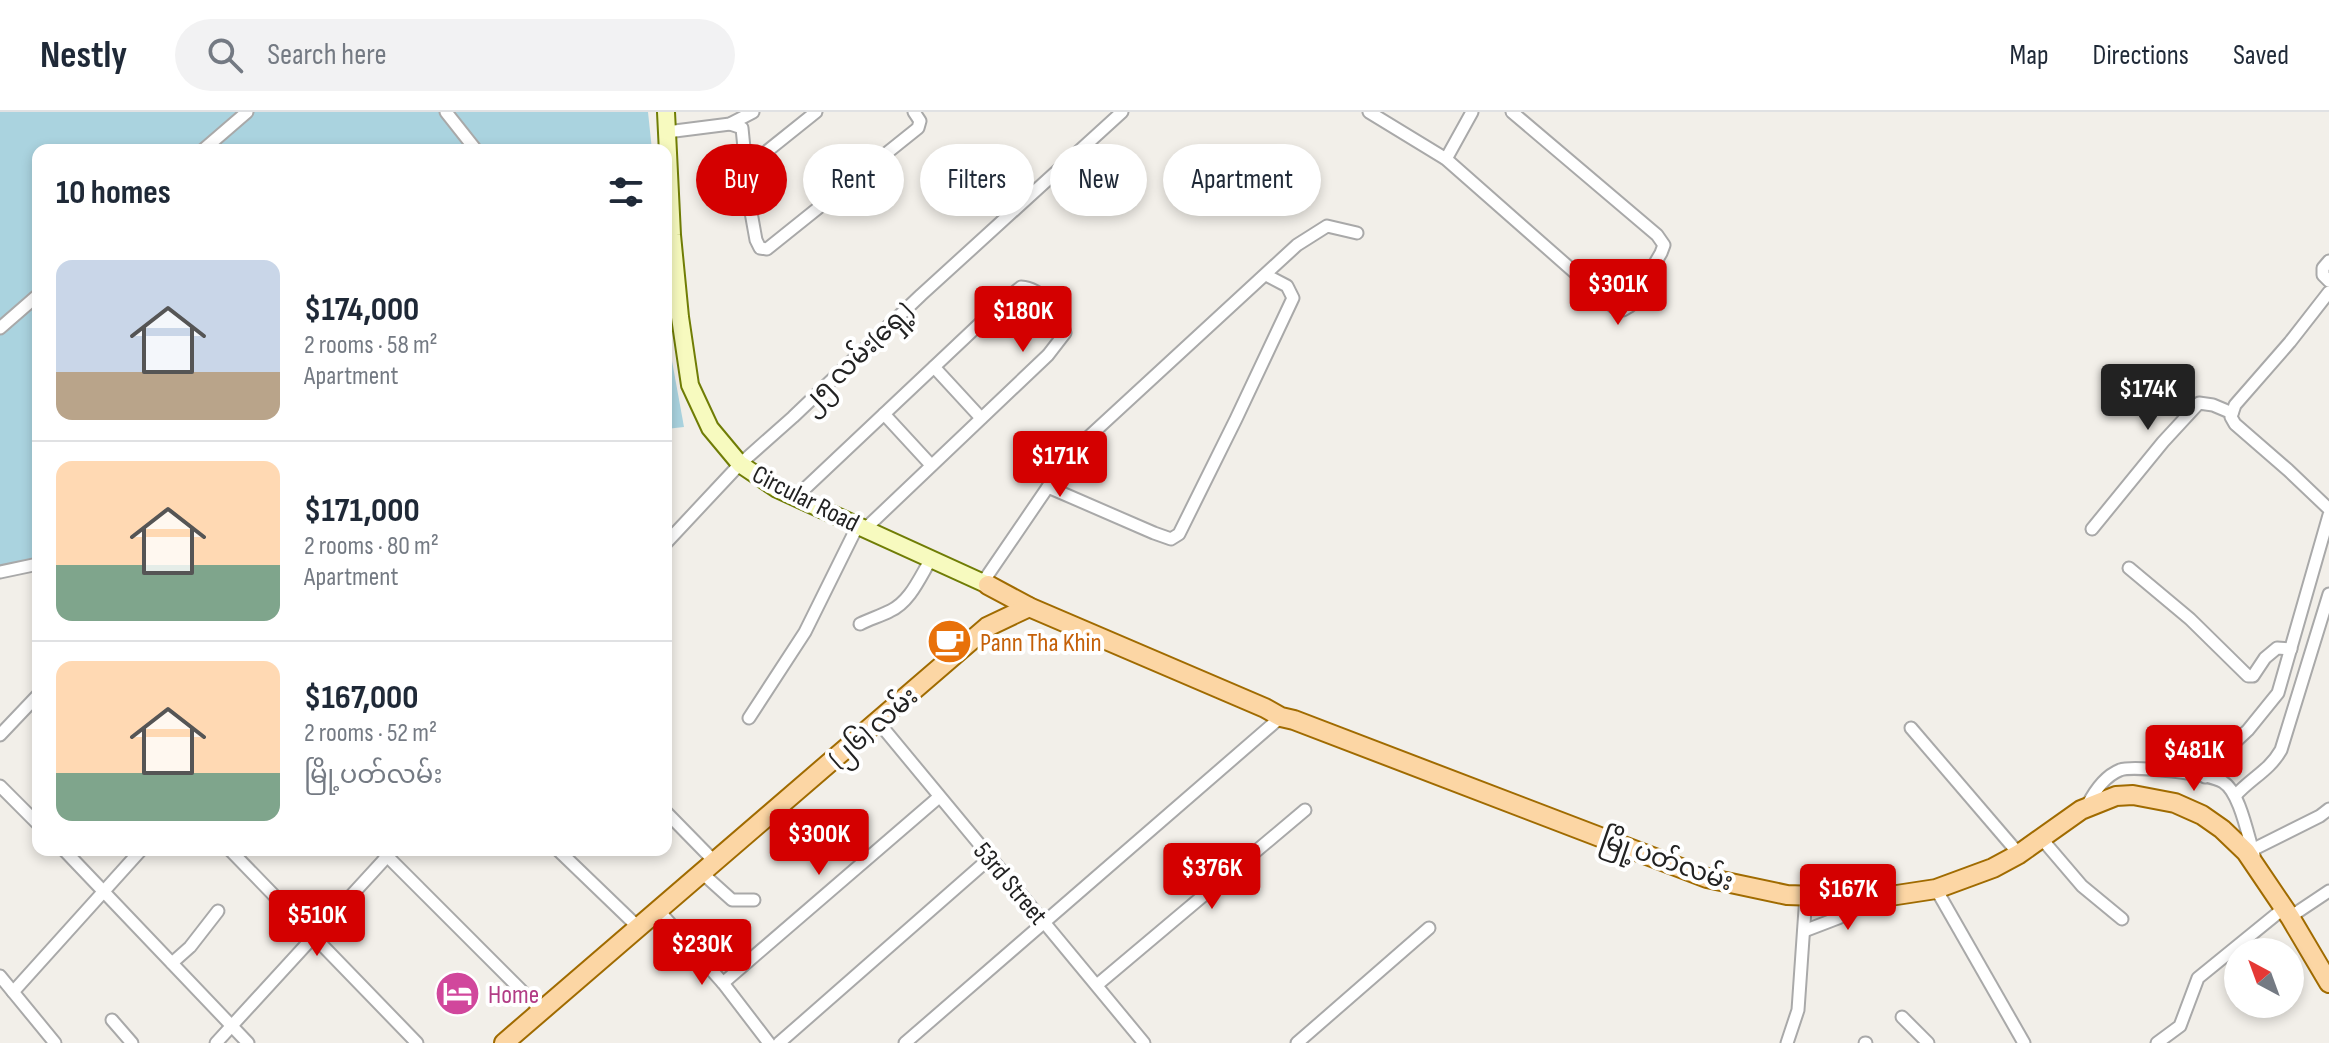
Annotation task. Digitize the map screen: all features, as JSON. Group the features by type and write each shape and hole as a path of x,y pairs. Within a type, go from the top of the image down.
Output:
{"main road":[{"name":"မြို့ပတ်လမ်း","path":"986,584 1029,607 1281,717 1707,878 1787,895 1877,898 1936,889 1993,868 2019,854 2087,807 2116,796 2133,795 2175,803 2189,808 2222,829 2246,852 2329,983"},
{"path":"986,584 993,609 987,627"},
{"name":"(၂၆) လမ်း","path":"504,1043 987,627 1029,607"}],"street":[{"path":"210,144 247,112"},
{"path":"446,112 471,144"},
{"name":"Circular Road","path":"666,112 667,144"},
{"path":"667,132 730,124 753,112"},
{"path":"776,144 816,112"},
{"path":"752,216 756,240 760,248 767,249 918,128 920,121 914,112"},
{"name":"၂၅ လမ်း(ရှေ့)","path":"672,537 740,464 1122,112"},
{"path":"1369,112 1446,159 1614,307 1623,310 1630,306 1664,245 1657,235 1512,112"},
{"path":"1446,159 1472,112"},
{"path":"730,124 742,128 744,144"},
{"path":"986,584 1067,459 1082,443 1297,245 1327,226 1357,233"},
{"name":"Circular Road","path":"672,259 690,385 710,428 740,464 777,489 986,584"},
{"path":"2329,261 2323,268 2323,275 2329,281"},
{"path":"1048,487 1154,533 1171,539 1179,534 1293,298 1287,286 1266,275"},
{"path":"749,718 805,632 862,526 886,508 1048,355 1065,333 1062,321 1040,295 1030,288 1021,287 796,497"},
{"path":"2205,777 2217,759 2248,730 2278,693 2329,512 2288,470 2235,424 2232,413 2235,405 2329,292"},
{"path":"0,328 32,300"},
{"path":"934,367 981,418"},
{"path":"2092,529 2199,403 2232,413"},
{"path":"884,414 931,465"},
{"path":"860,624 902,604 931,559"},
{"path":"0,572 32,565"},
{"path":"2129,568 2190,619 2248,676 2253,676 2265,658 2277,648 2291,649"},
{"path":"2235,796 2247,782 2273,765 2281,750 2329,594"},
{"path":"0,735 32,701"},
{"path":"905,1043 1281,717"},
{"name":"53rd Street","path":"879,723 1144,1043"},
{"path":"1911,728 2019,854"},
{"path":"2087,807 2095,791 2121,770 2160,768 2223,781 2235,796 2259,871"},
{"path":"0,786 32,818"},
{"path":"723,983 939,797"},
{"path":"2252,850 2329,809"},
{"path":"1097,985 1305,810"},
{"path":"672,820 732,900 754,900"},
{"path":"2041,838 2082,886 2122,919"},
{"path":"70,856 248,1043"},
{"path":"13,992 135,856"},
{"path":"236,856 417,1043"},
{"path":"216,1043 383,856"},
{"path":"391,856 542,1011"},
{"path":"564,856 639,928"},
{"path":"779,1043 990,858"},
{"path":"1936,889 2024,1043"},
{"path":"2157,1043 2180,1026 2198,978 2287,913 2329,891"},
{"path":"1787,1043 1798,1010 1806,895"},
{"path":"1804,931 1877,898"},
{"path":"172,963 190,947 218,911"},
{"path":"659,911 723,983 769,1043"},
{"path":"1297,1043 1429,928"},
{"path":"0,976 55,1043"},
{"path":"1902,1017 1928,1043"},
{"path":"112,1020 132,1043"}],"water":[{"path":"0,112 648,112 651,144 32,144 32,561 0,567"},
{"path":"672,361 684,427 672,428"}],"place":[{"name":"Pann Tha Khin","path":"949,642"},
{"name":"Home","path":"457,994"}]}
